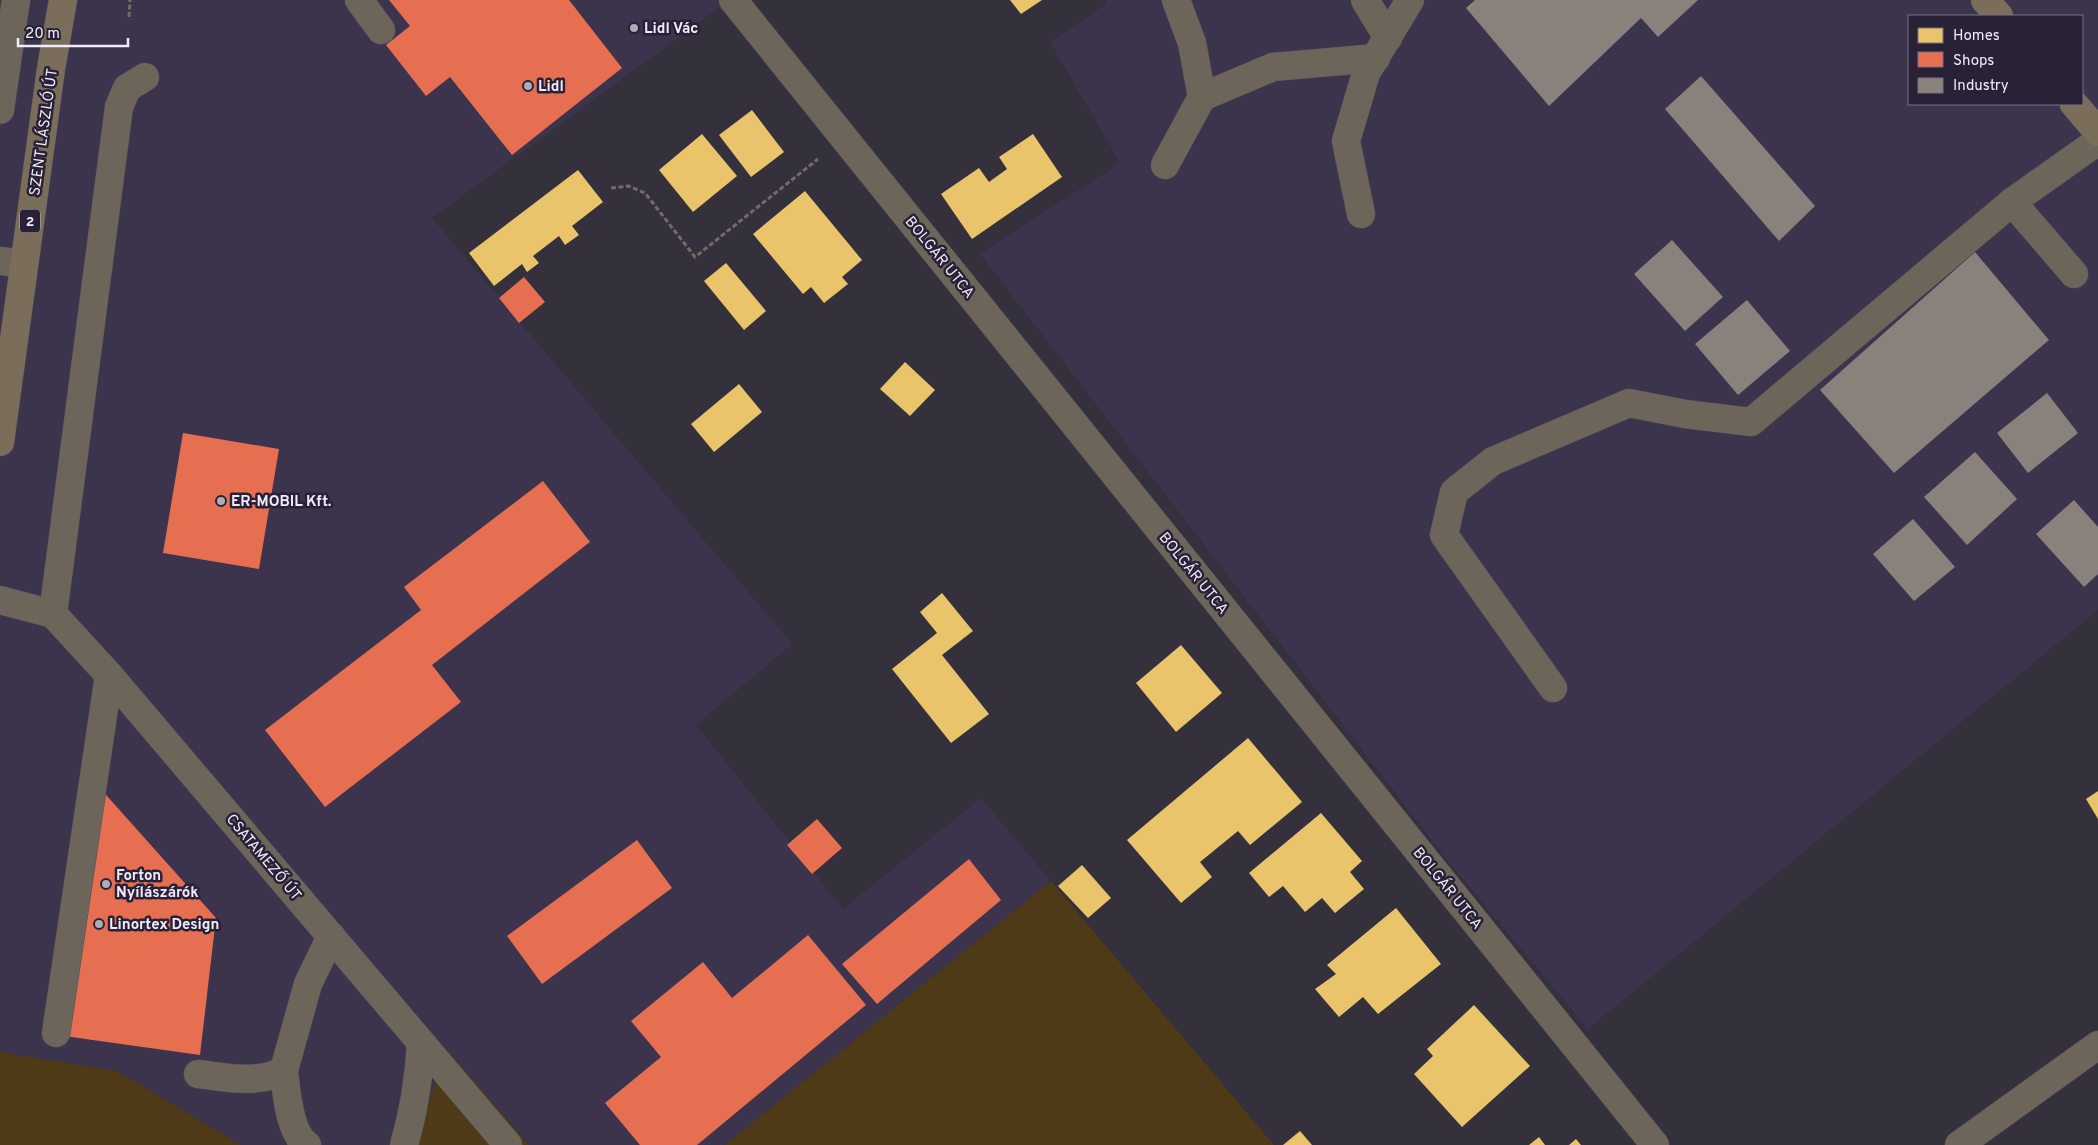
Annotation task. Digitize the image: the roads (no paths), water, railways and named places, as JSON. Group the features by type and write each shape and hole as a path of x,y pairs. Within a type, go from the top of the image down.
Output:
{"main road":[{"name":"SZENT LÁSZLÓ ÚT","path":"0,442 12,262 63,0"},
{"path":"1985,0 1998,15"},
{"path":"2075,105 2098,132"}],"street":[{"path":"0,110 16,0"},
{"path":"359,0 382,30"},
{"name":"BOLGÁR UTCA","path":"733,0 1655,1145"},
{"path":"1176,0 1192,43 1202,97"},
{"path":"1365,0 1382,48"},
{"path":"1361,214 1346,141 1366,73 1410,0"},
{"path":"1165,165 1202,97 1273,67 1382,48"},
{"path":"0,600 53,614 119,107 126,88 145,78"},
{"path":"1553,688 1444,535 1454,492 1493,461 1629,403 1686,414 1751,422 2012,202 2098,141"},
{"path":"2012,202 2074,274"},
{"name":"CSATAMEZŐ ÚT","path":"53,614 109,674 508,1145"},
{"path":"56,1032 109,674"},
{"path":"307,1145 301,1141 287,1103 284,1070 308,984 331,936"},
{"path":"404,1145 412,1120 419,1079 421,1043"},
{"path":"1959,1145 2098,1045"},
{"path":"198,1074 251,1079 272,1077 284,1070"}],"place":[{"name":"Lidl Vác","path":"634,28"},
{"name":"Lidl","path":"528,86"},
{"name":"ER-MOBIL Kft.","path":"221,501"},
{"name":"Forton Nyílászárók","path":"106,884"},
{"name":"Linortex Design","path":"99,924"}]}
